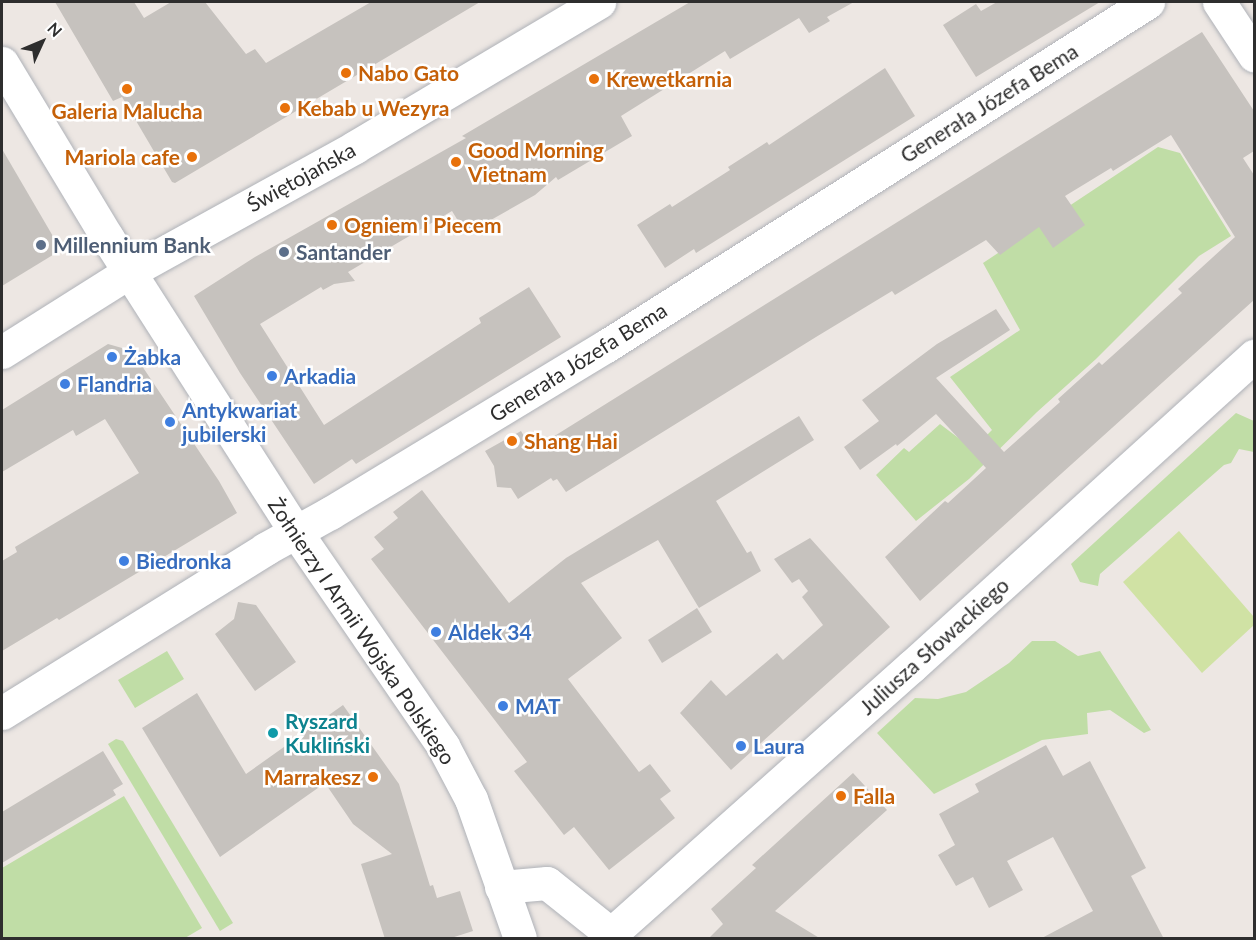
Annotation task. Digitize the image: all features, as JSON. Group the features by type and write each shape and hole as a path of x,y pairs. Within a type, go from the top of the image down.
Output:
{"street":[{"name":"Świętojańska","path":"2,352 129,272 355,147 599,2"},
{"name":"Generała Józefa Bema","path":"2,713 626,333 1148,2"},
{"path":"1219,2 1254,55"},
{"name":"Żołnierzy I Armii Wojska Polskiego","path":"2,63 129,272 296,532 443,746 471,798 520,939"},
{"name":"Juliusza Słowackiego","path":"613,936 1254,356"},
{"path":"501,887 547,883 613,936"}],"green space":[{"path":"1158,147 1180,153 1231,236 1199,256 1096,359 1037,412 969,479 916,521 876,475 904,448 909,452 940,424 973,449 992,430 950,377 1020,330 983,263"},
{"path":"1236,413 1254,421 1254,452 1239,449 1231,463 1224,465 1100,574 1098,586 1080,582 1071,564"},
{"path":"1179,531 1254,617 1254,625 1202,673 1123,582"},
{"path":"1032,641 1055,641 1078,656 1100,651 1151,730 1144,733 1110,710 1087,713 1088,734 1042,740 934,794 877,733 915,698 938,699 966,692 1009,663"},
{"path":"167,651 184,679 135,708 118,680"},
{"path":"116,739 123,741 233,923 220,931 108,744"},
{"path":"124,796 202,928 185,938 2,938 2,868"}],"building":[{"path":"55,2 134,2 144,18 171,2 205,2 246,54 255,49 266,63 371,2 480,2 175,183 172,182 122,97 113,101"},
{"path":"690,2 854,2 827,17 830,21 809,33 799,18 730,59 725,51 621,116 632,136 558,180 556,177 535,195 466,234 452,211 348,272 355,281 334,284 323,290 321,287 260,324 324,425 481,323 479,318 529,287 561,337 356,464 352,459 314,484 240,373 194,296 255,257 466,138 462,136"},
{"path":"997,2 1100,2 976,77 943,25 976,4 981,11"},
{"path":"1202,32 1254,111 1254,151 1243,158 1254,175 1254,300 920,601 885,557 945,501 948,503 986,468 936,414 897,446 896,444 860,470 844,447 879,421 862,400 937,344 996,309 1010,330 936,378 1004,452 1060,402 1058,399 1099,362 1102,365 1182,293 1178,289 1235,237 1171,135 1113,171 1111,168 1065,196 1085,225 1053,248 1039,227 1000,255 986,240 895,295 892,291 566,492 557,479 553,481 551,478 518,499 511,488 497,487 494,466 485,451 521,431 532,450"},
{"path":"885,68 915,116 696,253 694,249 665,268 637,225 670,204 672,207 730,170 728,167 767,142 769,145"},
{"path":"2,149 61,250 2,286"},
{"path":"108,344 122,348 131,361 138,360 219,481 237,513 59,620 57,618 2,651 2,561 17,552 15,547 139,473 105,419 76,436 73,430 2,472 2,410"},
{"path":"799,416 814,440 716,501 747,553 751,551 761,571 699,608 658,540 581,583 622,638 568,679 639,772 650,764 671,791 660,799 675,818 609,870 574,827 564,835 514,771 527,762 371,559 384,549 374,537 398,518 393,512 422,490 509,603 566,558"},
{"path":"810,538 890,627 731,770 680,713 711,680 726,696 777,653 783,660 823,625 802,597 808,591 799,579 792,583 774,559"},
{"path":"238,602 256,605 296,662 255,691 215,634 234,619"},
{"path":"697,608 712,632 662,663 648,640"},
{"path":"197,693 246,774 343,705 399,784 430,886 433,885 437,898 460,891 473,931 448,939 385,939 361,864 392,854 353,824 325,783 220,857 142,728"},
{"path":"1046,745 1063,776 1090,761 1146,868 1131,876 1164,939 1040,939 1093,911 1053,837 1007,861 1023,890 989,908 973,877 956,886 938,855 955,845 939,814 979,792 975,784"},
{"path":"103,751 123,784 113,790 116,795 2,863 2,812"},
{"path":"853,773 887,810 775,911 821,939 708,939 723,924 711,909 756,868 752,865"}],"place":[{"name":"Nabo Gato","path":"346,73"},
{"name":"Krewetkarnia","path":"594,79"},
{"name":"Galeria Malucha","path":"127,89"},
{"name":"Kebab u Wezyra","path":"285,108"},
{"name":"Mariola cafe","path":"192,157"},
{"name":"Good Morning Vietnam","path":"456,162"},
{"name":"Ogniem i Piecem","path":"332,225"},
{"name":"Millennium Bank","path":"41,245"},
{"name":"Santander","path":"284,252"},
{"name":"Żabka","path":"112,357"},
{"name":"Arkadia","path":"272,376"},
{"name":"Flandria","path":"65,384"},
{"name":"Antykwariat jubilerski","path":"170,422"},
{"name":"Shang Hai","path":"512,441"},
{"name":"Biedronka","path":"124,561"},
{"name":"Aldek 34","path":"436,632"},
{"name":"MAT","path":"503,706"},
{"name":"Ryszard Kukliński","path":"273,733"},
{"name":"Laura","path":"741,746"},
{"name":"Marrakesz","path":"373,777"},
{"name":"Falla","path":"841,796"}]}
